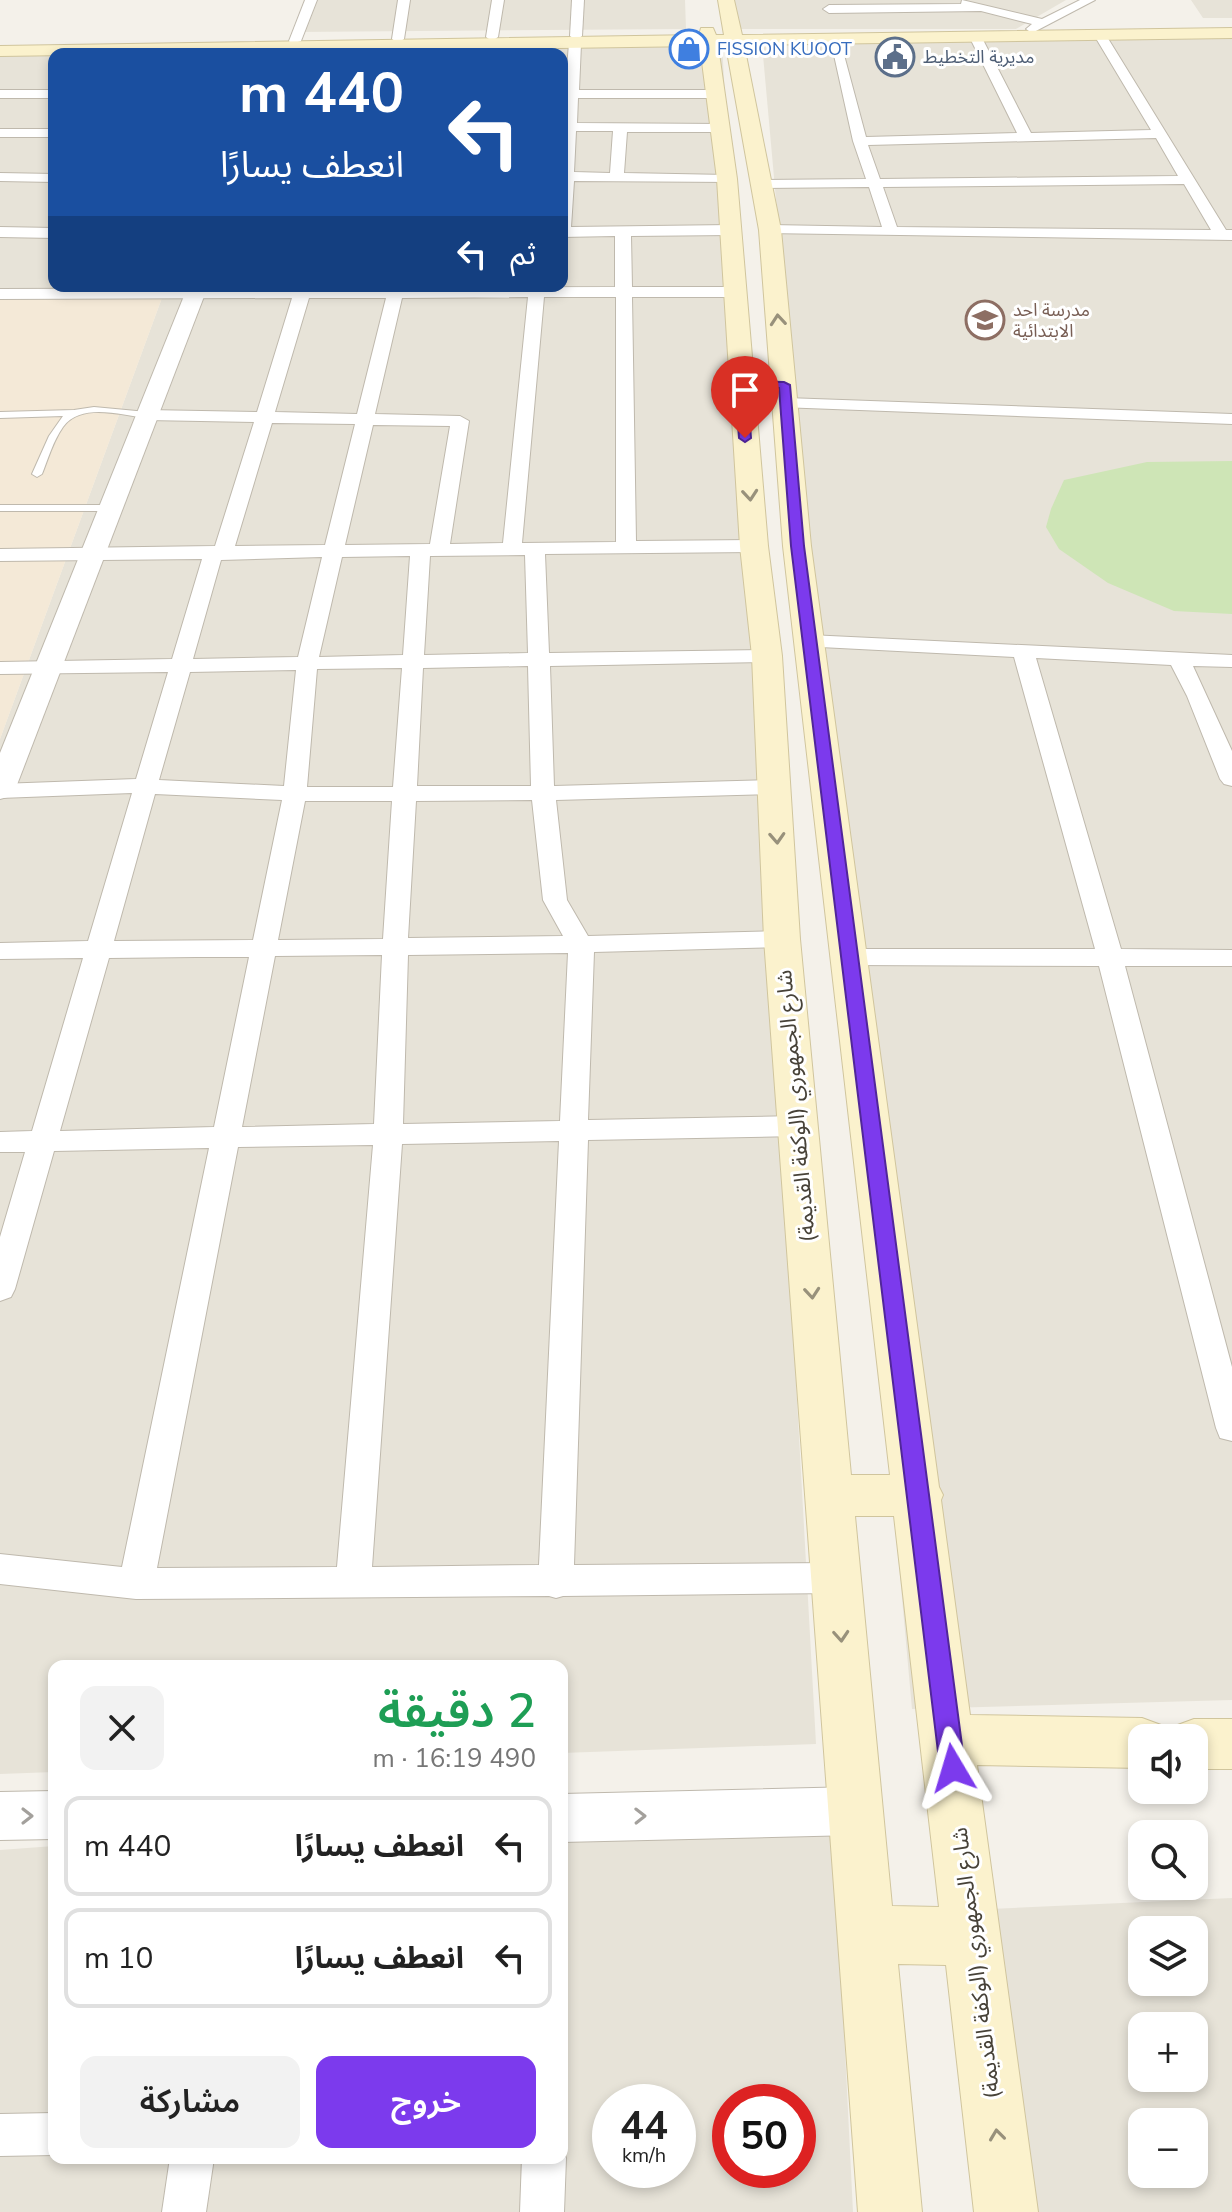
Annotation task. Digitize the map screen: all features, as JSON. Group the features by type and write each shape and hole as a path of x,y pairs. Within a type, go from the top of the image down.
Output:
{"main road":[{"path":"0,43 293,48 484,45 576,40 719,25 832,36 1232,33"},
{"name":"شارع الجمهوري (الوكفة القديمة)","path":"719,25 718,111 744,181"},
{"name":"شارع الجمهوري (الوكفة القديمة)","path":"719,25 744,181 748,253 741,384 754,546 767,656 782,939 797,1126 890,2212"},
{"path":"832,36 1037,26 1232,26"},
{"path":"0,51 48,51"},
{"name":"شارع الجمهوري (الوكفة القديمة)","path":"748,253 785,394 797,546 919,1495 1006,2212"},
{"path":"741,384 785,394"},
{"path":"829,1496 919,1495"},
{"path":"949,1740 1128,1743"},
{"path":"1208,1744 1232,1744"},
{"path":"867,1934 972,1937"}],"street":[{"path":"293,48 311,0"},
{"path":"388,47 404,0"},
{"path":"484,45 498,0"},
{"path":"578,0 568,127 620,127 718,111"},
{"path":"955,0 1037,26 1089,0"},
{"path":"891,231 860,141 832,36 828,5 984,7"},
{"path":"1100,35 1187,180 1226,234"},
{"path":"975,36 1026,137"},
{"path":"0,94 48,94"},
{"path":"571,94 718,111"},
{"path":"617,177 620,127"},
{"path":"0,133 48,133"},
{"path":"860,141 1159,134"},
{"path":"568,176 874,183 1187,180"},
{"path":"0,177 48,178"},
{"path":"623,231 626,547"},
{"path":"568,232 623,231 748,253"},
{"path":"568,290 622,292 748,253 891,231 1226,234"},
{"path":"0,232 48,233"},
{"path":"0,294 98,292"},
{"path":"196,292 0,791 145,786 295,794 405,794 774,787"},
{"path":"267,292 318,292"},
{"path":"380,292 405,292"},
{"path":"512,549 536,292"},
{"path":"0,1289 45,1142 180,666 265,415 302,293"},
{"path":"136,1584 295,794 307,664 395,293"},
{"path":"785,394 1232,419"},
{"path":"147,415 460,421 430,550 413,663 395,945 388,1136 353,1584"},
{"path":"0,555 754,546"},
{"path":"535,549 543,793 555,900 581,946 556,1583"},
{"path":"809,641 1232,661"},
{"path":"1023,651 1110,957 1232,1428"},
{"path":"0,668 767,656"},
{"path":"1178,658 1221,723 1232,779"},
{"path":"0,951 395,945 581,946 782,939"},
{"path":"851,957 1232,958"},
{"path":"0,1142 797,1126"},
{"path":"0,1569 136,1584 556,1583 837,1578"},
{"path":"568,1818 855,1811"},
{"path":"0,1816 48,1815"},
{"path":"0,2135 48,2134"},
{"path":"184,2212 191,2164"},
{"path":"542,2212 544,2164"}],"lane":[{"path":"0,415 87,410 147,415"},
{"path":"37,474 64,419 73,413"},
{"path":"0,508 109,508"}],"shaded area":[{"path":"308,0 685,0 686,29 296,32"},
{"path":"732,0 1066,0 1016,29 735,29"},
{"path":"1191,0 1232,0 1232,18 1203,18"},
{"path":"1232,37 1232,1700 912,1709 762,44"},
{"path":"722,43 816,1744 568,1753 568,1660 48,1660 48,1772 0,1774 0,739 163,295 0,296 0,49 48,49 48,292 568,292 568,48 120,48"},
{"path":"163,295 0,739 0,296"},
{"path":"832,1788 853,2212 0,2212 0,1850 48,1846 48,2164 568,2164 568,1808"},
{"path":"1232,1898 1232,2212 1003,2212 968,1910"}],"green space":[{"path":"1232,461 1232,614 1174,611 1108,583 1059,549 1046,527 1064,480 1147,462"}],"place":[{"name":"FISSION KUOOT","path":"689,49"},
{"name":"مديرية التخطيط","path":"895,57"},
{"name":"مدرسة احد الابتدائية","path":"985,320"}],"route":[{"path":"745,438 741,384 784,385 797,546 953,1768"}]}
